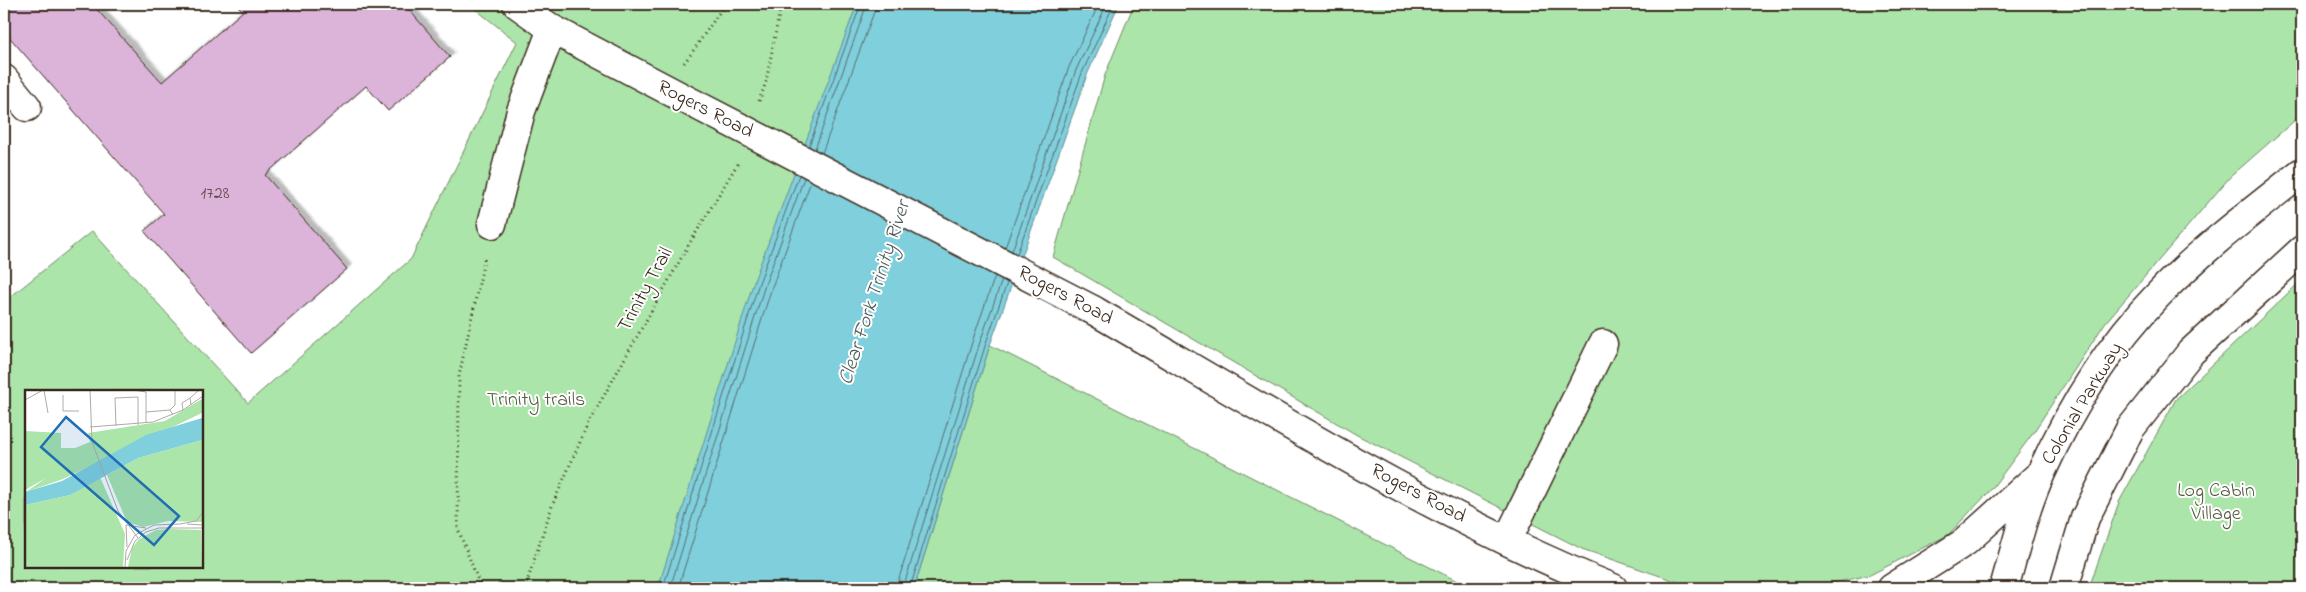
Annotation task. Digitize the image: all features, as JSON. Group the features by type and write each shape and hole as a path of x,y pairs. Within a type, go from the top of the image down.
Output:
{"street":[{"name":"Rogers Road","path":"517,4 552,29 671,93 1093,310 1396,484 1545,561 1613,588"},
{"path":"492,224 522,111 552,29"},
{"path":"4,79 27,107"},
{"name":"Colonial Parkway","path":"2004,588 2021,526 2040,474 2105,358 2158,294 2221,237 2302,172"},
{"path":"2064,588 2085,518 2130,429 2191,352 2302,250"},
{"path":"1507,541 1603,344"},
{"path":"1892,588 1964,542 2040,474"}],"path":[{"path":"671,93 691,54 725,4"},
{"path":"756,110 766,82 781,4"},
{"name":"Trinity Trail","path":"525,588 552,506 588,424 688,246 737,166 740,157"},
{"path":"481,588 458,529 459,376 492,224"}],"green space":[{"name":"Trinity trails","path":"469,4 914,4 660,588 4,588 4,302 92,231 248,403 411,259 517,42"},
{"path":"1134,4 2302,4 2302,114 2230,177 2105,323 2031,436 1990,491 1948,535 1870,575 1810,588 1695,588 1582,549 1357,435 1053,257 1105,75"},
{"name":"Log Cabin Village","path":"2302,280 2302,588 2089,588 2119,502 2176,399"},
{"path":"990,345 1471,588 914,588"}],"water":[{"name":"Clear Fork Trinity River","path":"857,4 1119,4 1087,75 990,345 914,588 658,588 754,281"}],"building":[{"path":"4,4 92,4 162,82 243,11 236,4 404,4 450,57 388,111 366,86 265,175 347,269 251,353 144,231 164,214 4,31"}]}
